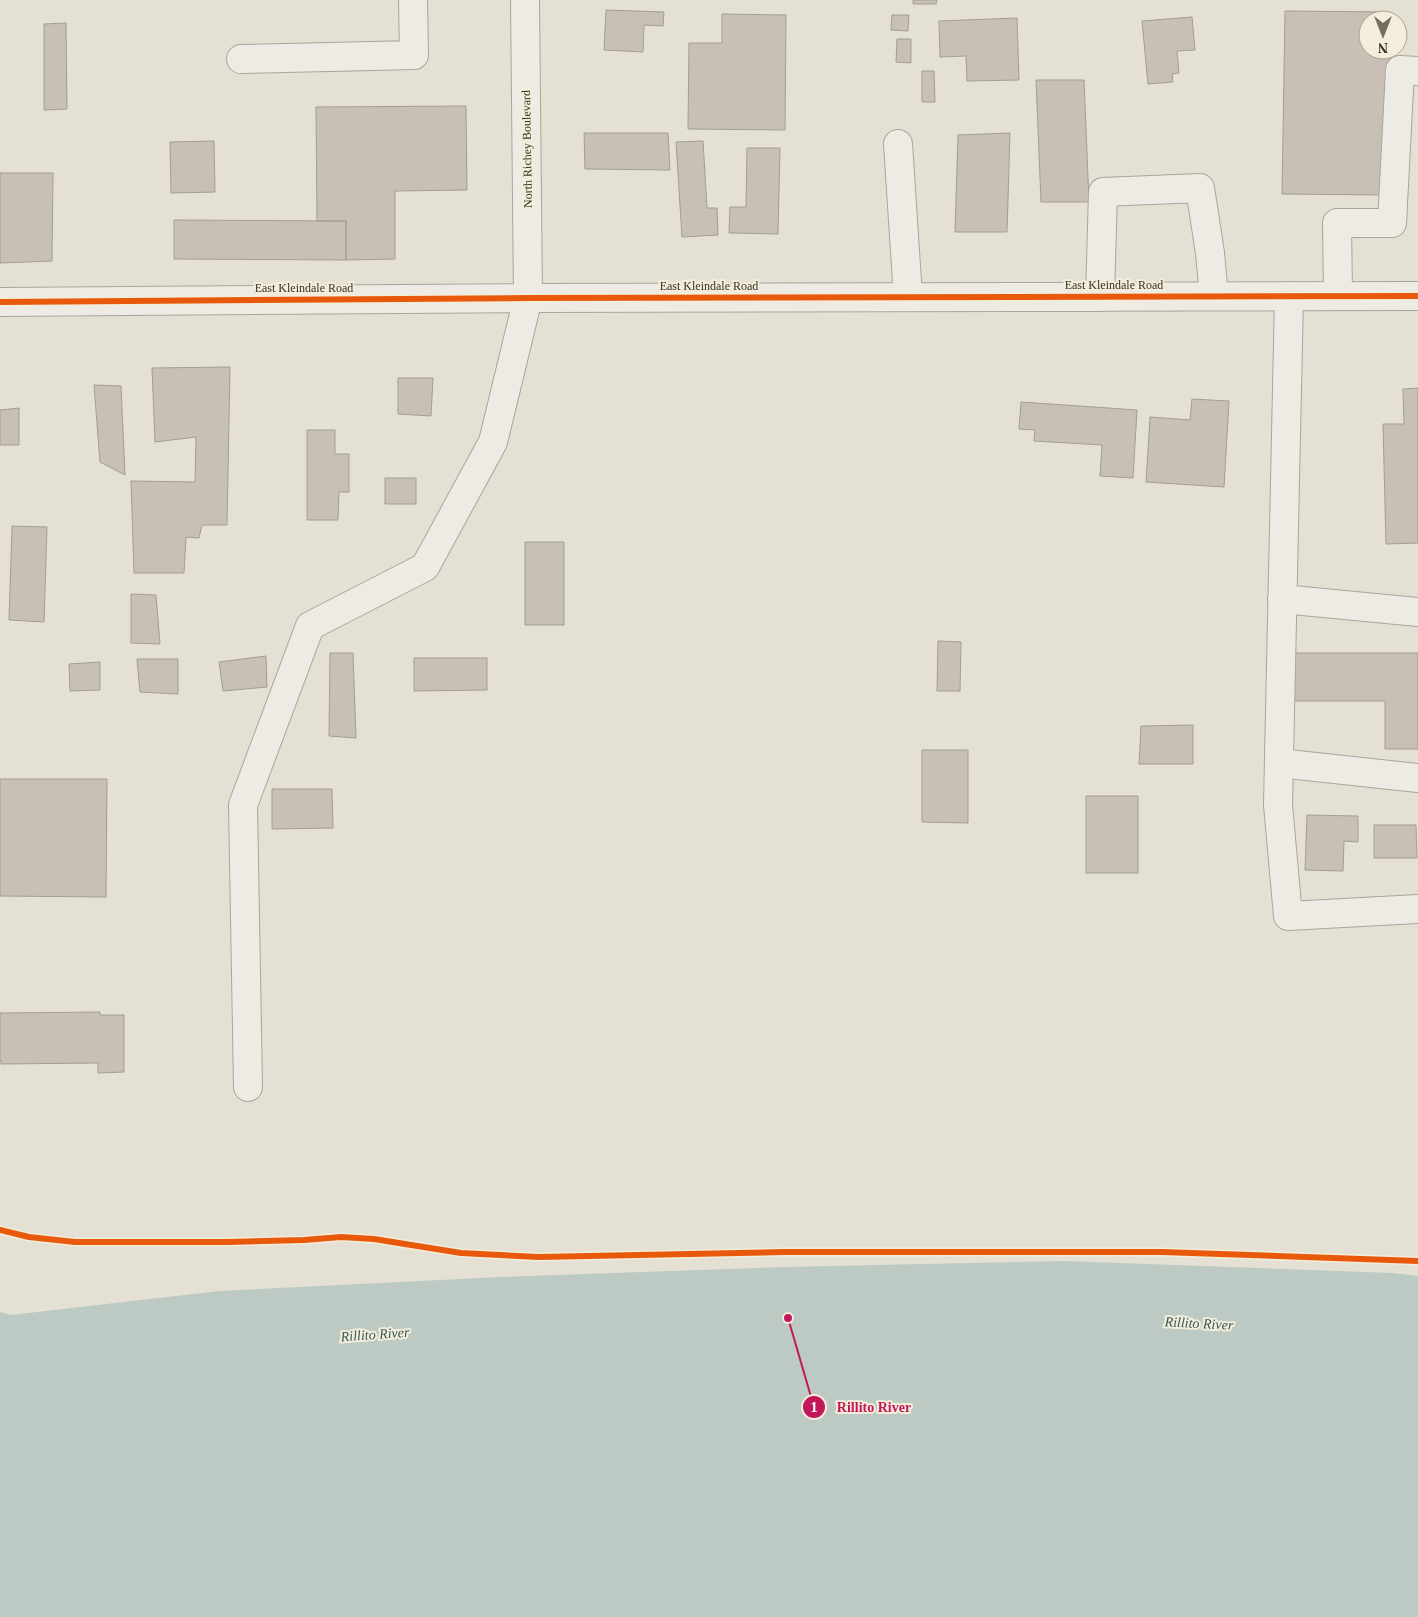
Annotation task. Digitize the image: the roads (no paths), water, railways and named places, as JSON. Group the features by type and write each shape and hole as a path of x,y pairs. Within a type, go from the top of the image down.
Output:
{"street":[{"path":"241,58 414,55 413,0"},
{"name":"North Richey Boulevard","path":"248,1087 243,805 310,626 425,567 493,442 528,298 525,0"},
{"path":"1338,296 1337,223 1392,223 1400,70 1418,70"},
{"path":"898,144 908,297"},
{"path":"1100,296 1103,192 1200,188 1210,253 1214,296"},
{"path":"1289,296 1278,805 1288,916 1418,908"},
{"name":"East Kleindale Road","path":"0,302 528,298 1418,296"},
{"path":"1282,600 1418,612"},
{"path":"1279,763 1418,778"}],"water":[{"path":"1064,1261 1393,1273 1418,1276 1418,1617 0,1617 0,1312 11,1315 219,1291 500,1277 783,1267"}],"place":[{"name":"Rillito River","path":"788,1318"}]}
